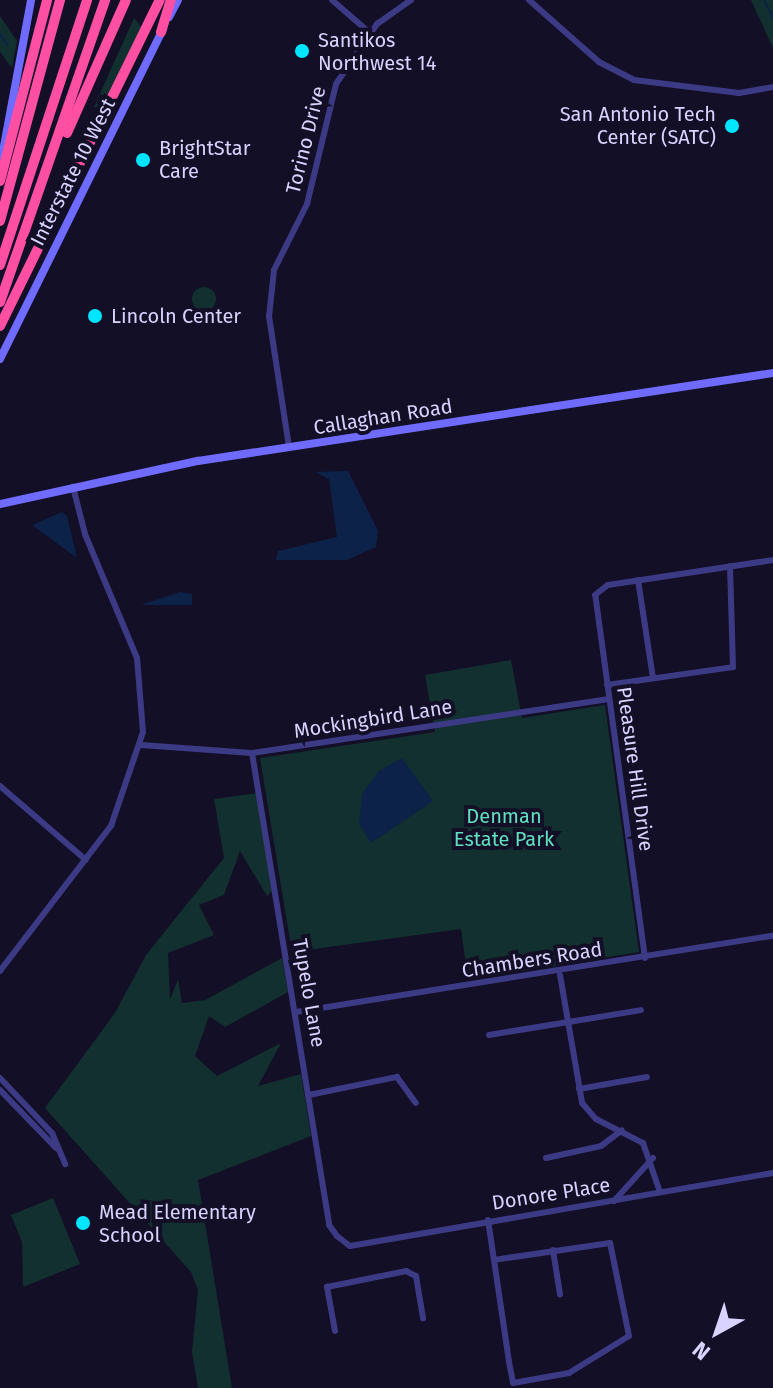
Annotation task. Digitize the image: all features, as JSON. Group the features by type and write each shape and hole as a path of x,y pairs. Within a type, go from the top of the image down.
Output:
{"highway":[{"path":"0,181 47,0"},
{"path":"0,265 85,0"},
{"path":"53,164 105,0"},
{"path":"0,302 53,164 126,0"},
{"path":"0,326 160,0"},
{"path":"161,32 171,0"},
{"path":"0,221 59,4"}],"main road":[{"path":"0,166 31,0"},
{"name":"Interstate 10 West","path":"0,359 178,0"},
{"name":"Callaghan Road","path":"0,504 73,487 289,447 773,373"}],"street":[{"path":"332,0 370,33"},
{"name":"Torino Drive","path":"289,447 271,282 307,204 330,96 370,33 411,0"},
{"path":"529,0 599,62 634,80 739,93 773,87"},
{"path":"0,971 120,811 141,745 137,658 85,534 73,487"},
{"path":"653,678 638,580 773,560"},
{"path":"607,685 733,667 730,566"},
{"name":"Pleasure Hill Drive","path":"638,580 600,587 595,603 645,958"},
{"name":"Mockingbird Lane","path":"141,745 252,753 609,699"},
{"name":"Tupelo Lane","path":"252,753 309,1095 337,1236"},
{"path":"0,786 86,860"},
{"name":"Chambers Road","path":"296,1012 560,975 773,936"},
{"path":"560,975 579,1089 588,1113 622,1130 653,1158 660,1192"},
{"path":"489,1035 568,1026 641,1010"},
{"path":"309,1095 397,1077 416,1103"},
{"path":"579,1089 647,1077"},
{"path":"0,1078 38,1119 65,1164"},
{"path":"0,1090 59,1150"},
{"path":"32,1125 38,1119"},
{"path":"546,1158 601,1146 622,1130"},
{"path":"614,1201 653,1158"},
{"name":"Donore Place","path":"337,1236 350,1246 773,1173"},
{"path":"488,1220 494,1260 513,1383 564,1375 629,1336 615,1247 553,1250 494,1260"},
{"path":"553,1250 560,1294"},
{"path":"335,1331 327,1287 406,1271 416,1276 423,1318"}],"green space":[{"path":"751,0 773,0 773,48"},
{"path":"0,16 17,41 12,68 0,52"},
{"path":"134,18 143,29 105,108 94,107"},
{"path":"204,287 213,290 216,299 213,308 204,311 195,308 192,299 195,290"},
{"name":"Denman Estate Park","path":"511,660 522,718 605,705 639,952 468,980 461,929 292,952 260,758 435,732 425,675"},
{"path":"257,793 272,891 267,896 240,851 224,895 199,905 214,935 168,953 170,1000 178,979 182,1003 205,1000 282,958 288,992 225,1027 209,1016 195,1056 217,1076 281,1043 258,1086 301,1074 311,1136 198,1180 232,1388 198,1388 192,1352 198,1290 191,1272 45,1108 115,1013 146,955 224,858 214,799"},
{"path":"53,1198 80,1264 23,1287 22,1242 11,1215"}],"water":[{"path":"348,471 378,531 376,547 347,560 276,560 278,551 337,537 329,479 315,472"},
{"path":"62,512 67,516 77,558 32,525"},
{"path":"180,592 192,594 192,605 141,605"},
{"path":"402,758 433,801 371,843 359,824 362,794 379,771"}],"waterway":[{"path":"764,0 773,18"},
{"path":"0,34 8,46"}],"place":[{"name":"Santikos Northwest 14","path":"302,51"},
{"name":"San Antonio Tech Center (SATC)","path":"732,126"},
{"name":"BrightStar Care","path":"143,160"},
{"name":"Lincoln Center","path":"95,316"},
{"name":"Mead Elementary School","path":"83,1223"}]}
